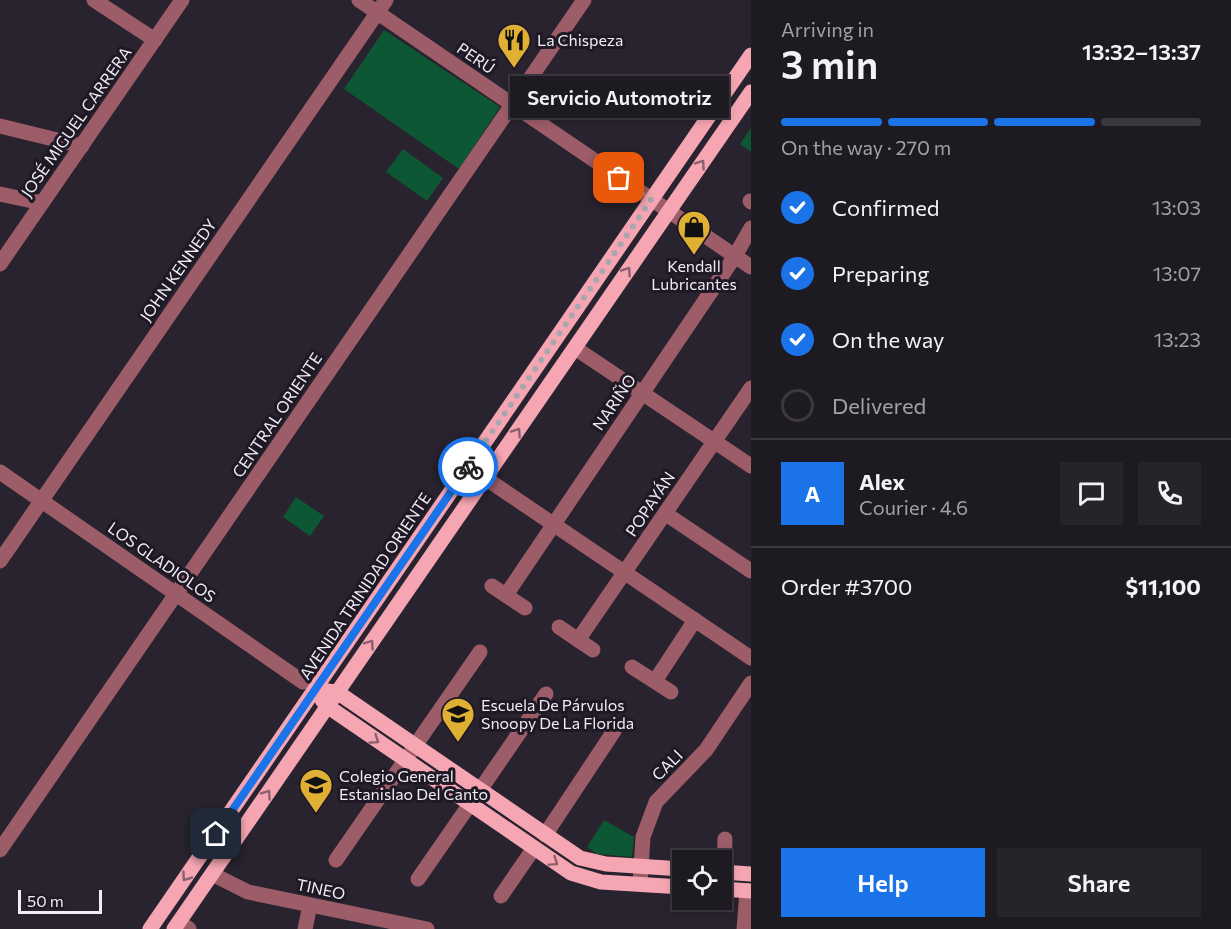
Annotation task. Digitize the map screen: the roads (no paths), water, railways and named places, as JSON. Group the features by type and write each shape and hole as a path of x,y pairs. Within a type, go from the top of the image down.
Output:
{"main road":[{"name":"AVENIDA TRINIDAD ORIENTE","path":"150,929 309,686 751,55"},
{"path":"181,927 212,874 751,92"},
{"path":"309,686 337,692 545,835 587,861 672,869"},
{"path":"309,686 327,706 534,848 582,878 672,886"},
{"path":"732,873 751,874"},
{"path":"732,890 749,891"}],"street":[{"path":"94,0 155,40"},
{"name":"JOSÉ MIGUEL CARRERA","path":"0,264 182,0"},
{"name":"PERÚ","path":"359,0 382,6 512,105 751,267"},
{"name":"CENTRAL ORIENTE","path":"0,850 584,0"},
{"name":"JOHN KENNEDY","path":"0,561 382,6"},
{"path":"0,126 81,146"},
{"path":"0,194 42,203"},
{"name":"NARIÑO","path":"506,595 735,256 751,228"},
{"path":"575,348 751,466"},
{"name":"POPAYÁN","path":"578,640 751,388"},
{"name":"LOS GLADIOLOS","path":"0,472 309,686"},
{"path":"485,478 751,658"},
{"path":"666,514 751,571"},
{"path":"492,586 525,608"},
{"path":"654,681 695,620"},
{"path":"559,627 593,650"},
{"path":"336,860 480,652"},
{"path":"632,667 671,692"},
{"name":"CALI","path":"640,884 644,831 656,802 706,750 751,683"},
{"path":"480,790 546,694"},
{"path":"545,835 614,731"},
{"path":"418,879 470,804"},
{"path":"724,850 725,839"},
{"path":"501,896 534,848"},
{"name":"TINEO","path":"212,874 242,890 310,904 367,923 427,929"},
{"path":"744,929 749,891"},
{"path":"304,929 310,904"}],"place":[{"name":"La Chispeza","path":"514,69"},
{"name":"Servicio Automotriz","path":"619,178"},
{"name":"Kendall Lubricantes","path":"694,256"},
{"name":"Escuela De Párvulos Snoopy De La Florida","path":"458,743"},
{"name":"Colegio General Estanislao Del Canto","path":"316,814"}]}
